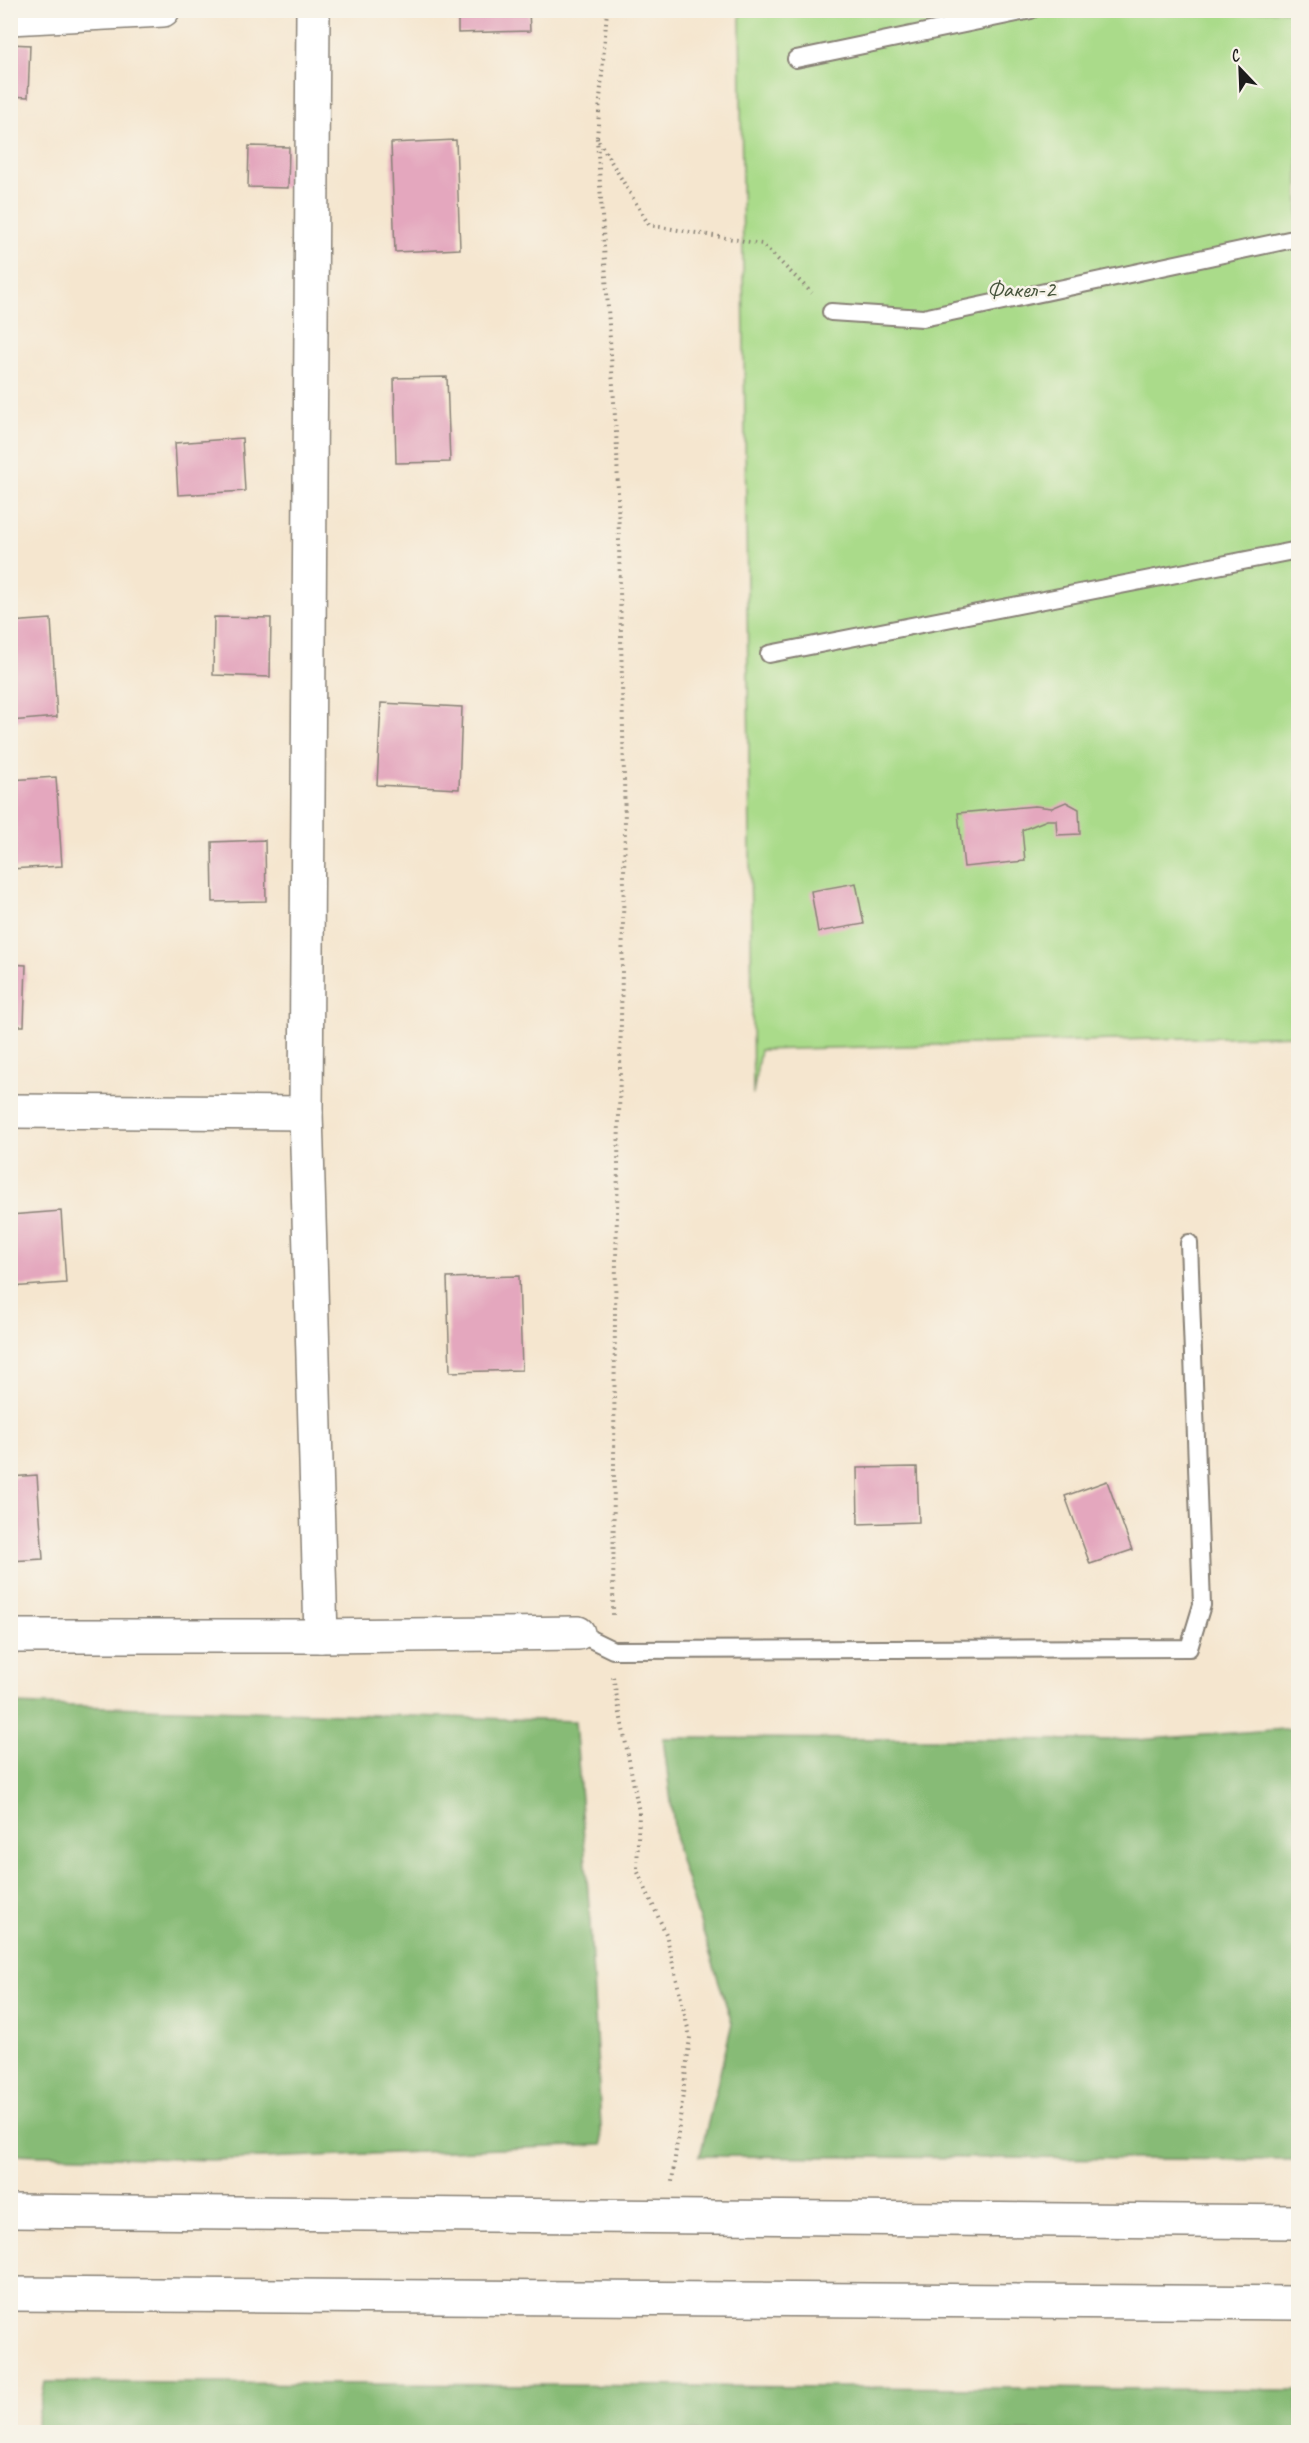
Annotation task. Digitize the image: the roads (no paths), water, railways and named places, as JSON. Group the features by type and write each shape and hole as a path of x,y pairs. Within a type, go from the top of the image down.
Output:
{"main road":[{"path":"10,18 163,10"},
{"path":"314,10 306,1113 321,1636"},
{"path":"10,1112 306,1113"},
{"path":"10,1636 578,1633"},
{"path":"10,2211 1299,2222"},
{"path":"10,2294 1299,2303"}],"lane":[{"path":"796,59 1031,10"},
{"path":"831,312 922,318 1299,238"},
{"path":"770,654 1299,550"},
{"path":"578,1633 613,1650 1189,1648 1202,1605 1189,1243"}],"park label":[{"name":"Факел-2","path":"1021,289"}]}
